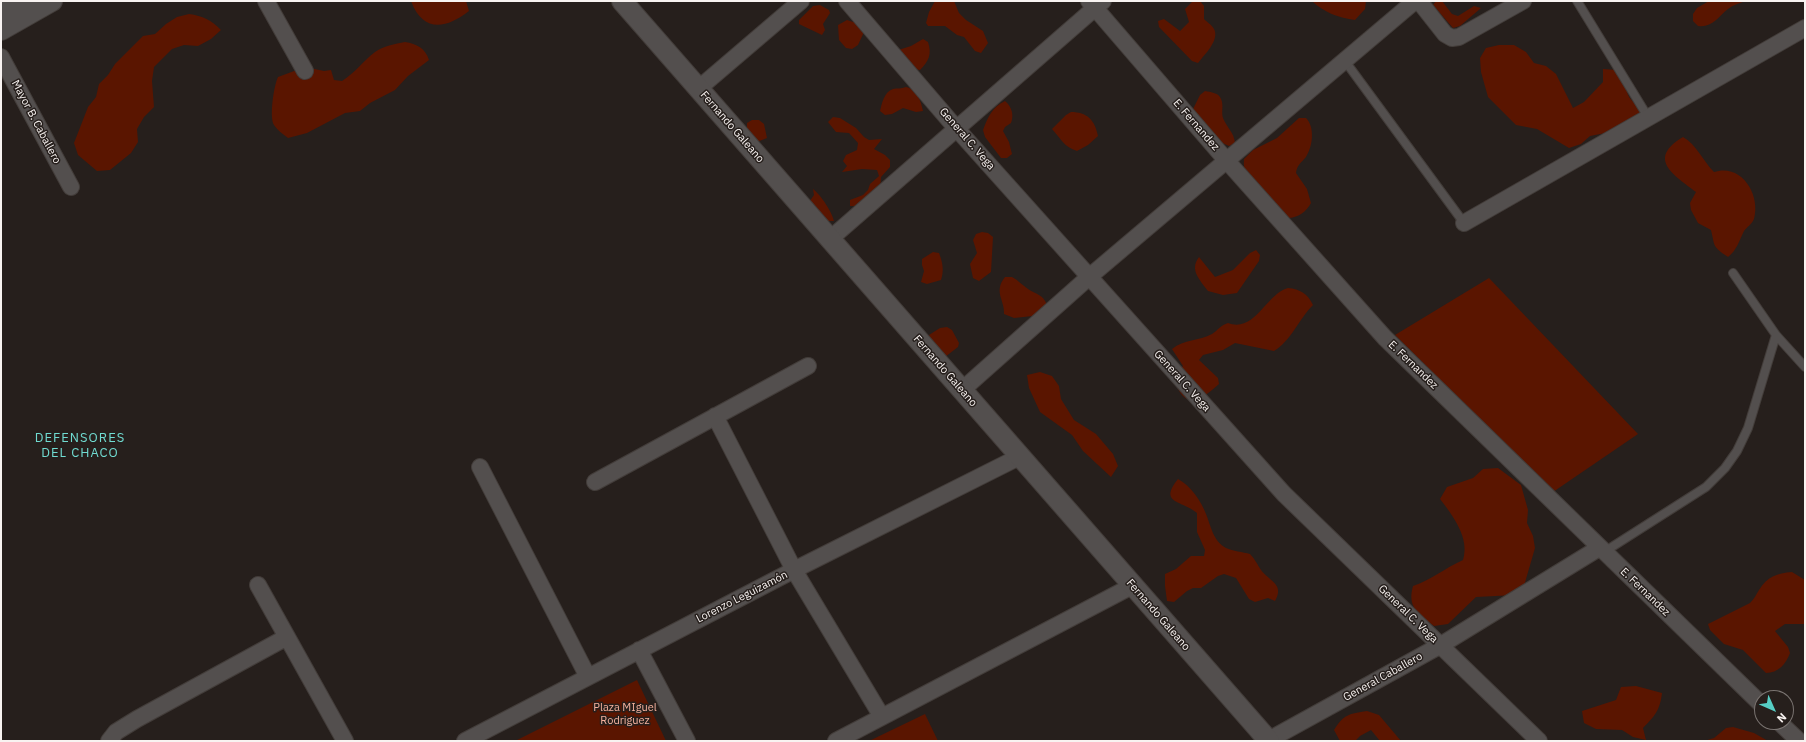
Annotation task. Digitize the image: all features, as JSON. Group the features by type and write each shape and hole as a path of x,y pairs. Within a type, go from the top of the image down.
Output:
{"street":[{"path":"1,13 22,1"},
{"path":"1,30 52,1"},
{"path":"266,1 305,71"},
{"name":"Fernando Galeano","path":"622,1 1021,456 1132,586 1268,741"},
{"path":"698,89 801,1"},
{"name":"General C. Vega","path":"847,1 956,128 1284,494 1539,741"},
{"path":"962,390 1089,277 1226,160 1346,61 1415,1"},
{"path":"1418,1 1445,34 1452,38 1459,37 1523,1"},
{"path":"830,239 1096,3"},
{"name":"E. Fernandez","path":"1096,3 1226,160 1386,338 1601,550 1754,697"},
{"path":"1464,224 1805,28"},
{"name":"Mayor B. Caballero","path":"1,57 71,187"},
{"path":"595,482 808,366"},
{"path":"715,416 794,570 882,717"},
{"name":"Lorenzo Leguizamón","path":"465,741 794,570 1021,456"},
{"path":"480,467 588,677"},
{"name":"General Caballero","path":"1268,741 1441,645 1601,550"},
{"path":"258,585 345,741"},
{"path":"836,741 1132,586"},
{"path":"109,741 116,732 137,719 287,637"},
{"path":"639,650 687,741"},
{"path":"1787,730 1799,741"}],"lane":[{"path":"1577,1 1648,117"},
{"path":"1346,61 1464,224"},
{"path":"1733,273 1776,335 1805,367"},
{"path":"1601,550 1706,487 1725,468 1737,451 1748,428 1776,335"}],"green space":[{"path":"411,1 466,1 469,11 452,22 436,25 422,19"},
{"path":"935,1 954,1 959,13 966,20 983,31 988,43 981,53 975,51 964,37 957,35 945,26 928,26 926,23 929,12"},
{"path":"1193,1 1200,1 1204,6 1204,19 1211,25 1215,33 1213,42 1198,63 1192,61 1159,27 1158,21 1164,19 1180,31 1189,22 1185,9"},
{"path":"1312,1 1366,1 1365,9 1355,20 1332,14"},
{"path":"1436,1 1442,1 1452,14 1458,16 1474,6 1481,8 1460,26 1453,28 1433,5"},
{"path":"1709,1 1746,1 1730,8 1711,24 1698,26 1693,21 1693,14 1697,8"},
{"path":"820,5 829,10 830,13 823,24 825,30 822,35 799,24 799,20 813,6"},
{"path":"189,14 206,19 221,30 211,39 198,46 184,45 172,49 154,67 152,81 154,107 144,117 137,129 138,142 131,153 110,170 97,171 78,155 74,143 88,107 96,97 99,84 108,75 115,64 143,36 155,34 177,17"},
{"path":"847,20 853,22 859,20 864,32 858,45 852,49 846,48 839,40 838,25"},
{"path":"923,39 928,42 930,54 926,64 920,70 914,69 892,52 911,46"},
{"path":"405,42 420,47 425,52 429,60 408,76 395,90 370,103 360,111 345,113 307,133 288,138 274,125 272,115 273,101 278,77 305,67 324,71 331,70 334,80 342,81 378,50"},
{"path":"1499,45 1514,45 1526,52 1534,63 1546,66 1556,74 1573,108 1584,102 1603,82 1603,69 1617,70 1626,79 1628,94 1632,101 1645,110 1623,124 1616,131 1590,136 1581,144 1569,148 1537,129 1516,125 1488,97 1481,72 1480,58 1486,48"},
{"path":"906,87 910,88 916,93 923,111 916,112 903,108 892,114 885,115 880,111 884,98 890,90"},
{"path":"1205,91 1214,93 1220,97 1222,101 1223,118 1233,136 1235,143 1229,146 1217,140 1203,128 1191,113 1200,95"},
{"path":"1005,101 1011,108 1012,117 1011,123 1005,127 1003,131 1009,142 1012,154 1007,158 1001,158 985,137 983,130 994,109"},
{"path":"1071,112 1086,115 1095,126 1098,136 1088,145 1077,151 1066,145 1052,129"},
{"path":"833,117 840,118 856,128 869,140 882,139 874,149 885,155 890,160 890,167 881,177 880,191 857,206 850,206 850,200 863,195 868,190 870,184 879,176 877,170 862,169 842,172 847,166 843,161 846,155 857,150 858,143 849,133 836,132 828,122"},
{"path":"1299,118 1306,118 1312,131 1310,148 1306,157 1298,166 1296,173 1307,189 1311,203 1302,214 1289,218 1274,208 1258,194 1247,177 1244,168 1244,159 1253,150 1277,138"},
{"path":"752,120 759,120 764,124 767,138 757,142 747,130 747,123"},
{"path":"1683,137 1692,144 1714,172 1724,170 1733,172 1747,183 1752,191 1755,209 1754,219 1744,231 1736,248 1728,257 1719,251 1715,246 1711,230 1698,223 1691,210 1690,203 1696,192 1672,173 1667,166 1665,160 1666,152 1672,145"},
{"path":"813,189 826,204 834,221 827,221 805,208 814,195"},
{"path":"982,232 988,233 993,237 991,272 979,281 973,278 970,264 977,253 973,240 976,234"},
{"path":"1256,250 1260,255 1259,261 1237,293 1223,295 1208,291 1195,271 1196,262 1199,257 1215,277 1233,270 1250,253"},
{"path":"933,252 939,253 943,273 941,280 927,284 921,282 924,271 922,259"},
{"path":"1005,277 1014,278 1044,299 1047,305 1042,315 1014,318 1004,314 1000,296 1000,287"},
{"path":"1489,278 1638,434 1553,492 1395,335"},
{"path":"1288,288 1303,293 1309,298 1313,305 1285,342 1274,351 1235,343 1223,350 1203,355 1199,360 1218,378 1219,384 1198,399 1193,400 1184,397 1172,378 1183,366 1172,349 1181,343 1212,334 1221,326 1228,323 1237,325 1246,323 1260,312 1273,297"},
{"path":"947,327 952,330 959,343 958,347 945,357 933,343 929,335 940,328"},
{"path":"1040,372 1052,376 1059,386 1061,399 1074,420 1096,434 1113,454 1118,466 1111,477 1083,451 1072,435 1040,412 1029,388 1027,375"},
{"path":"1498,468 1521,485 1528,510 1527,523 1533,536 1535,548 1524,586 1515,595 1476,597 1448,624 1434,626 1423,618 1415,609 1412,599 1413,586 1426,581 1463,560 1465,552 1459,528 1440,499 1447,487 1473,478 1483,469"},
{"path":"1178,479 1191,490 1198,499 1218,541 1226,548 1250,554 1264,574 1275,583 1278,595 1275,601 1268,598 1255,602 1249,599 1236,578 1224,574 1218,576 1201,588 1193,588 1187,591 1174,602 1167,601 1165,574 1176,569 1191,556 1204,556 1205,550 1197,532 1197,513 1171,497 1170,493 1172,487"},
{"path":"1792,572 1805,580 1805,624 1785,624 1775,631 1788,647 1790,653 1786,661 1778,670 1766,673 1743,650 1724,644 1710,630 1708,624 1750,603 1765,582 1773,576"},
{"name":"Plaza MIguel Rodriguez","path":"637,680 666,741 515,741"},
{"path":"1636,686 1662,693 1660,704 1656,712 1643,728 1646,740 1633,737 1622,730 1596,729 1584,723 1582,711 1616,700 1621,687"},
{"path":"1367,711 1379,715 1401,741 1380,741 1371,730 1360,736 1355,741 1340,741 1334,730 1341,721 1351,714"},
{"path":"925,714 938,741 869,741"},
{"path":"1733,727 1754,733 1768,741 1704,741 1714,738 1726,728"}],"district":[{"name":"DEFENSORES DEL CHACO","path":"80,446"}]}
